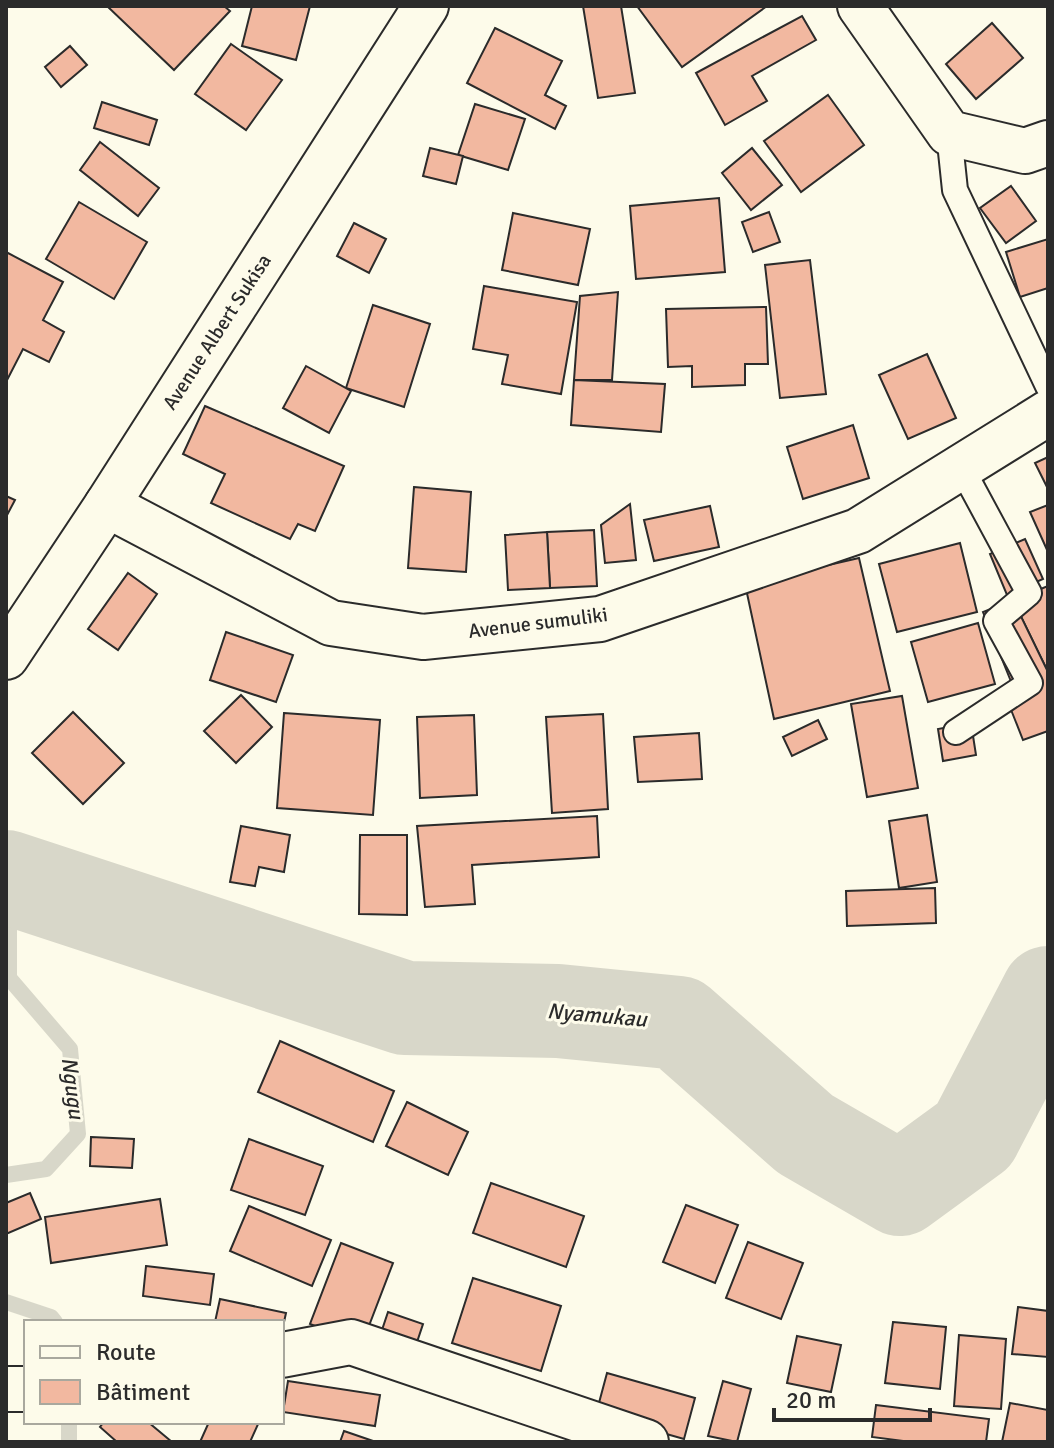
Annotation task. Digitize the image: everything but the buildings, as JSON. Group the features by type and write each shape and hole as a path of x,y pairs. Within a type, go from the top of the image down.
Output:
{"street":[{"name":"Avenue Albert Sukisa","path":"6,657 107,505 426,6"},
{"path":"860,6 949,133 1025,151 1048,143"},
{"name":"Avenue sumuliki","path":"107,505 331,623 423,637 600,619 858,531 1048,413"},
{"path":"284,1355 351,1342 646,1442"}],"lane":[{"path":"949,133 955,190 1048,386"},
{"path":"956,732 1030,683 996,621 1029,593 961,467"}],"waterway":[{"name":"Nyamukau","path":"6,877 405,1008 558,1011 679,1023 805,1134 900,1189 974,1135 1048,993"},
{"name":"Ngugu","path":"6,1175 46,1169 78,1134 70,1049 9,978 9,879"},
{"name":"Ngugu","path":"6,1302 53,1320"},
{"name":"Ngugu","path":"69,1424 69,1442"}]}
